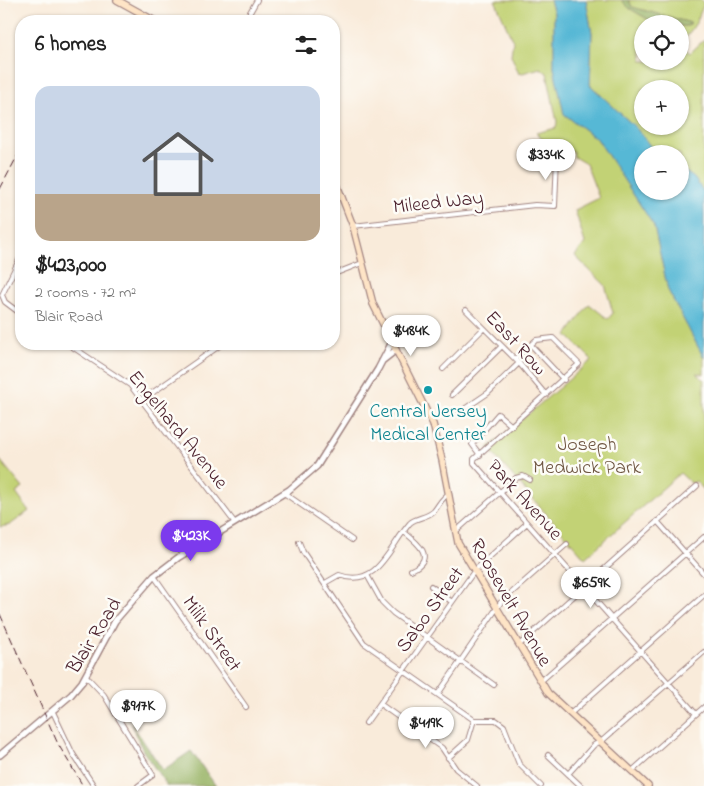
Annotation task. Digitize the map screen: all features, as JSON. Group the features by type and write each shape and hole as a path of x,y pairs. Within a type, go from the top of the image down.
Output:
{"main road":[{"path":"120,1 144,15"},
{"name":"Roosevelt Avenue","path":"340,192 353,226 373,304 433,424 458,543 550,696 648,786"}],"street":[{"path":"248,15 257,0"},
{"name":"Mileed Way","path":"353,226 535,205 555,206 556,157"},
{"path":"340,272 362,263"},
{"path":"15,268 2,295 5,302 15,310"},
{"name":"East Row","path":"466,310 519,363 546,395"},
{"path":"444,369 484,328"},
{"path":"512,426 498,414 472,444 480,454 512,426 546,395 564,380 579,364 553,338 536,340 515,359"},
{"name":"Blair Road","path":"0,755 71,696 86,676 115,621 154,576 179,557 284,493 307,476 326,455 392,342"},
{"path":"531,345 564,380"},
{"path":"452,395 502,346"},
{"name":"Engelhard Avenue","path":"77,350 120,377 142,400 235,523"},
{"path":"142,400 213,350"},
{"path":"382,361 396,350"},
{"path":"460,412 488,393 519,363"},
{"name":"Park Avenue","path":"480,454 473,461 499,493 696,714"},
{"path":"455,532 520,476 527,477 530,480"},
{"path":"519,645 698,486"},
{"path":"284,493 352,540"},
{"path":"325,584 339,575 354,579 367,576 379,565 412,521 433,512 449,494"},
{"path":"657,521 704,574"},
{"name":"Sabo Street","path":"366,723 475,570 527,523"},
{"path":"404,532 420,545 424,552 422,562 411,570"},
{"path":"540,681 704,537"},
{"path":"300,542 302,552 359,637 474,720 496,720 504,726 520,764 541,786"},
{"path":"438,694 501,602 567,544"},
{"name":"Milik Street","path":"154,576 246,707"},
{"path":"367,576 382,602 393,613 494,685"},
{"path":"431,586 452,602"},
{"path":"570,714 704,595"},
{"path":"568,774 594,745 600,742 704,652"},
{"path":"86,676 104,695 153,775 138,786"},
{"path":"380,704 442,748 456,769 476,786"},
{"path":"632,771 704,707"},
{"path":"53,712 73,754 94,786"},
{"path":"448,758 468,740 474,720"},
{"path":"548,755 581,786"}],"green space":[{"name":"Joseph Medwick Park","path":"495,0 550,0 554,13 554,68 564,114 598,140 634,195 634,200 637,200 654,226 668,290 704,358 704,374 696,373 704,380 704,490 696,481 692,484 680,473 585,558 488,448 592,360 567,335 589,304 608,319 613,313 605,285 575,256 585,243 575,210 599,198 586,164 574,157 573,151 552,149 536,133 556,128 557,122 547,73 540,68 519,74 511,55 513,41"},
{"path":"586,0 621,0 629,8 641,15 634,15 634,70 689,70 689,52 704,40 704,192 689,174 689,145 649,145 642,135 689,135 689,80 634,80 634,126 590,85 592,33"},
{"path":"621,0 629,0 632,7 662,15 641,15 629,8"},
{"path":"629,0 702,0 704,4 696,23 689,33 689,25 691,23 689,22 689,15 661,15 631,7"},
{"path":"0,460 23,488 16,493 29,511 10,525 0,527"},
{"path":"131,723 163,770 191,751 216,786 167,786 143,751"}],"water":[{"path":"550,0 586,0 592,33 590,85 634,126 634,135 642,135 649,145 634,145 634,195 598,140 564,114 554,68 554,13"},
{"path":"689,174 694,178 704,192 704,358 668,290 654,226 637,200 689,200"}],"railway":[{"path":"0,189 15,160"},
{"path":"0,614 58,744 83,786"}],"place":[{"name":"Central Jersey Medical Center","path":"428,390"}]}
